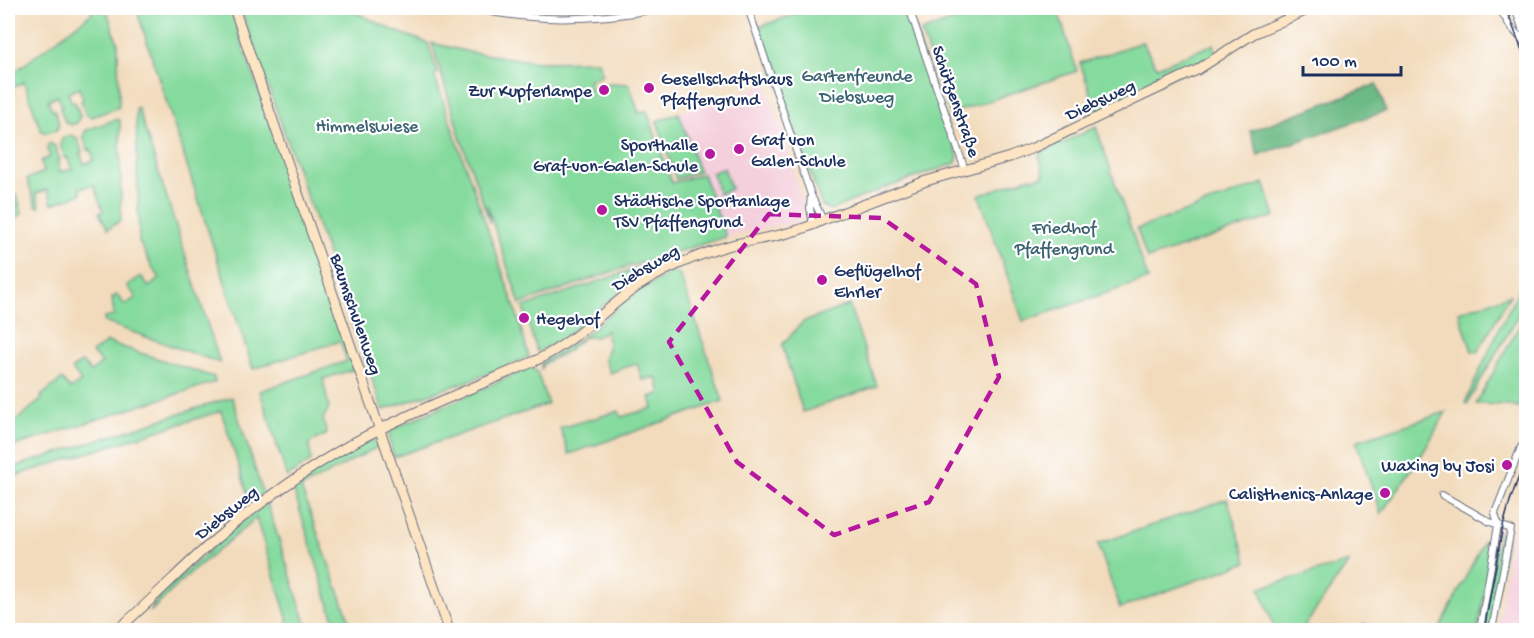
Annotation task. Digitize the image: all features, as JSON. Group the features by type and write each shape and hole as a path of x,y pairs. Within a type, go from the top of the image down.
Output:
{"main road":[{"name":"Baumschulenweg","path":"234,8 449,630"},
{"name":"Diebsweg","path":"117,630 237,521 334,454 379,429 554,352 628,293 655,276 723,247 813,225 821,218 926,181 1010,157 1033,148 1197,70 1253,34 1312,8"}],"street":[{"path":"474,8 534,16 592,17 661,8"},
{"path":"534,16 535,8"},
{"path":"589,8 592,17"},
{"path":"748,8 811,195 821,218"},
{"name":"Schützenstraße","path":"909,8 964,170"},
{"path":"1499,8 1510,26 1527,44"},
{"path":"1515,8 1527,39"},
{"path":"811,195 810,208 813,225"},
{"path":"1480,630 1498,525 1495,513 1521,447"},
{"path":"1442,495 1498,525 1511,529 1492,630"}],"highlighted area":[{"path":"769,214 882,218 976,284 999,377 929,502 834,535 737,462 669,342"}],"shaded area":[{"name":"Graf von Galen-Schule","path":"766,84 781,128 804,215 800,221 726,237 703,175 699,171 679,113"},
{"path":"1526,494 1526,630 1498,630 1510,539"}],"green space":[{"path":"91,8 106,8 118,44 119,107 92,117 86,115 79,88 68,93 72,103 75,102 80,116 77,123 71,125 65,122 58,96 48,100 52,110 55,110 59,124 57,130 47,133 41,131 24,82 8,90 8,77 92,13"},
{"path":"136,8 230,8 355,369 323,379 329,408 323,419 327,434 309,443 311,461 287,477 260,391 347,361 340,341 253,369"},
{"name":"Himmelswiese","path":"240,8 346,8 395,31 428,43 438,73 434,75 515,308 529,357 477,378 383,410"},
{"name":"Gartenfreunde Diebsweg","path":"814,8 907,8 958,156 956,163 830,210 822,206 758,27"},
{"path":"993,8 1057,8 1077,71 950,114 921,32"},
{"path":"1142,42 1157,67 1214,44 1215,54 1098,114 1080,63"},
{"name":"Städtische Sportanlage TSV Pfaffengrund","path":"432,43 469,52 538,62 598,61 602,75 588,80 591,84 587,88 571,94 609,83 629,84 639,113 647,111 672,183 703,174 726,237 614,271 520,304 487,205 490,223 459,133"},
{"path":"1377,84 1386,111 1258,155 1250,131"},
{"path":"138,108 220,363 104,322 104,318 114,316 112,298 117,295 125,305 136,297 127,286 141,276 149,287 160,278 139,241 136,109"},
{"path":"679,113 699,171 676,179 657,121"},
{"path":"117,119 120,121 121,220 108,229 99,213 103,211 94,185 80,188 81,194 52,204 48,190 36,193 40,207 36,206 27,179 44,172 41,161 50,157 47,148 49,143 55,146 61,172 72,169 60,144 63,138 71,135 77,138 84,164 94,160 91,149 88,150 83,136 86,130"},
{"name":"Friedhof Pfaffengrund","path":"1096,127 1148,279 1023,321 979,195 1031,177 1032,179 1044,175 1039,154"},
{"path":"724,168 731,189 719,194 712,173"},
{"path":"1264,183 1275,216 1147,259 1137,229"},
{"path":"11,195 17,196 22,214 8,222 8,207"},
{"path":"673,256 633,282 558,342 537,352 523,307"},
{"path":"673,271 679,274 683,284 723,401 569,454 560,428 619,411 621,417 653,408 650,397 661,393 656,377 642,380 637,363 610,373 604,359 608,348 607,331 595,337 584,337 566,352 543,364 541,370 543,361 581,338 635,293"},
{"path":"1526,276 1526,302 1467,404 1465,403 1500,327"},
{"path":"1510,295 1478,352 1472,351 1459,312"},
{"path":"849,305 877,386 803,412 782,345 803,322"},
{"path":"1526,314 1526,408 1476,404"},
{"path":"107,342 214,377 215,382 8,448 8,427 62,379 70,389 81,381 72,369 82,362 91,372 102,363 92,353"},
{"path":"531,367 537,372 548,404 394,457 389,440 390,430"},
{"path":"232,397 263,494 250,501 221,411 8,478 8,469"},
{"path":"1446,412 1424,451 1381,514 1356,441"},
{"path":"372,440 381,445 301,488 353,630 313,630 335,623 292,485 351,449"},
{"path":"1227,499 1247,562 1120,608 1098,544"},
{"path":"267,503 308,630 291,630 256,518 186,577 150,612 158,599 174,582"},
{"path":"1503,530 1507,534 1490,630 1481,630 1499,533"},
{"path":"1484,541 1493,545 1478,630 1439,630"},
{"path":"1349,562 1302,630 1275,630 1260,588"}],"tram line":[{"path":"1506,8 1526,61"},
{"path":"1484,630 1503,526 1526,457"}],"place":[{"name":"Gesellschaftshaus Pfaffengrund","path":"649,88"},
{"name":"Zur Kupferlampe","path":"604,90"},
{"name":"Graf von Galen-Schule","path":"739,149"},
{"name":"Sporthalle Graf-von-Galen-Schule","path":"710,154"},
{"name":"Städtische Sportanlage TSV Pfaffengrund","path":"602,210"},
{"name":"Geflügelhof Ehrler","path":"822,280"},
{"name":"Hegehof","path":"524,318"},
{"name":"Waxing by Josi","path":"1507,465"},
{"name":"Calisthenics-Anlage","path":"1385,493"}]}
